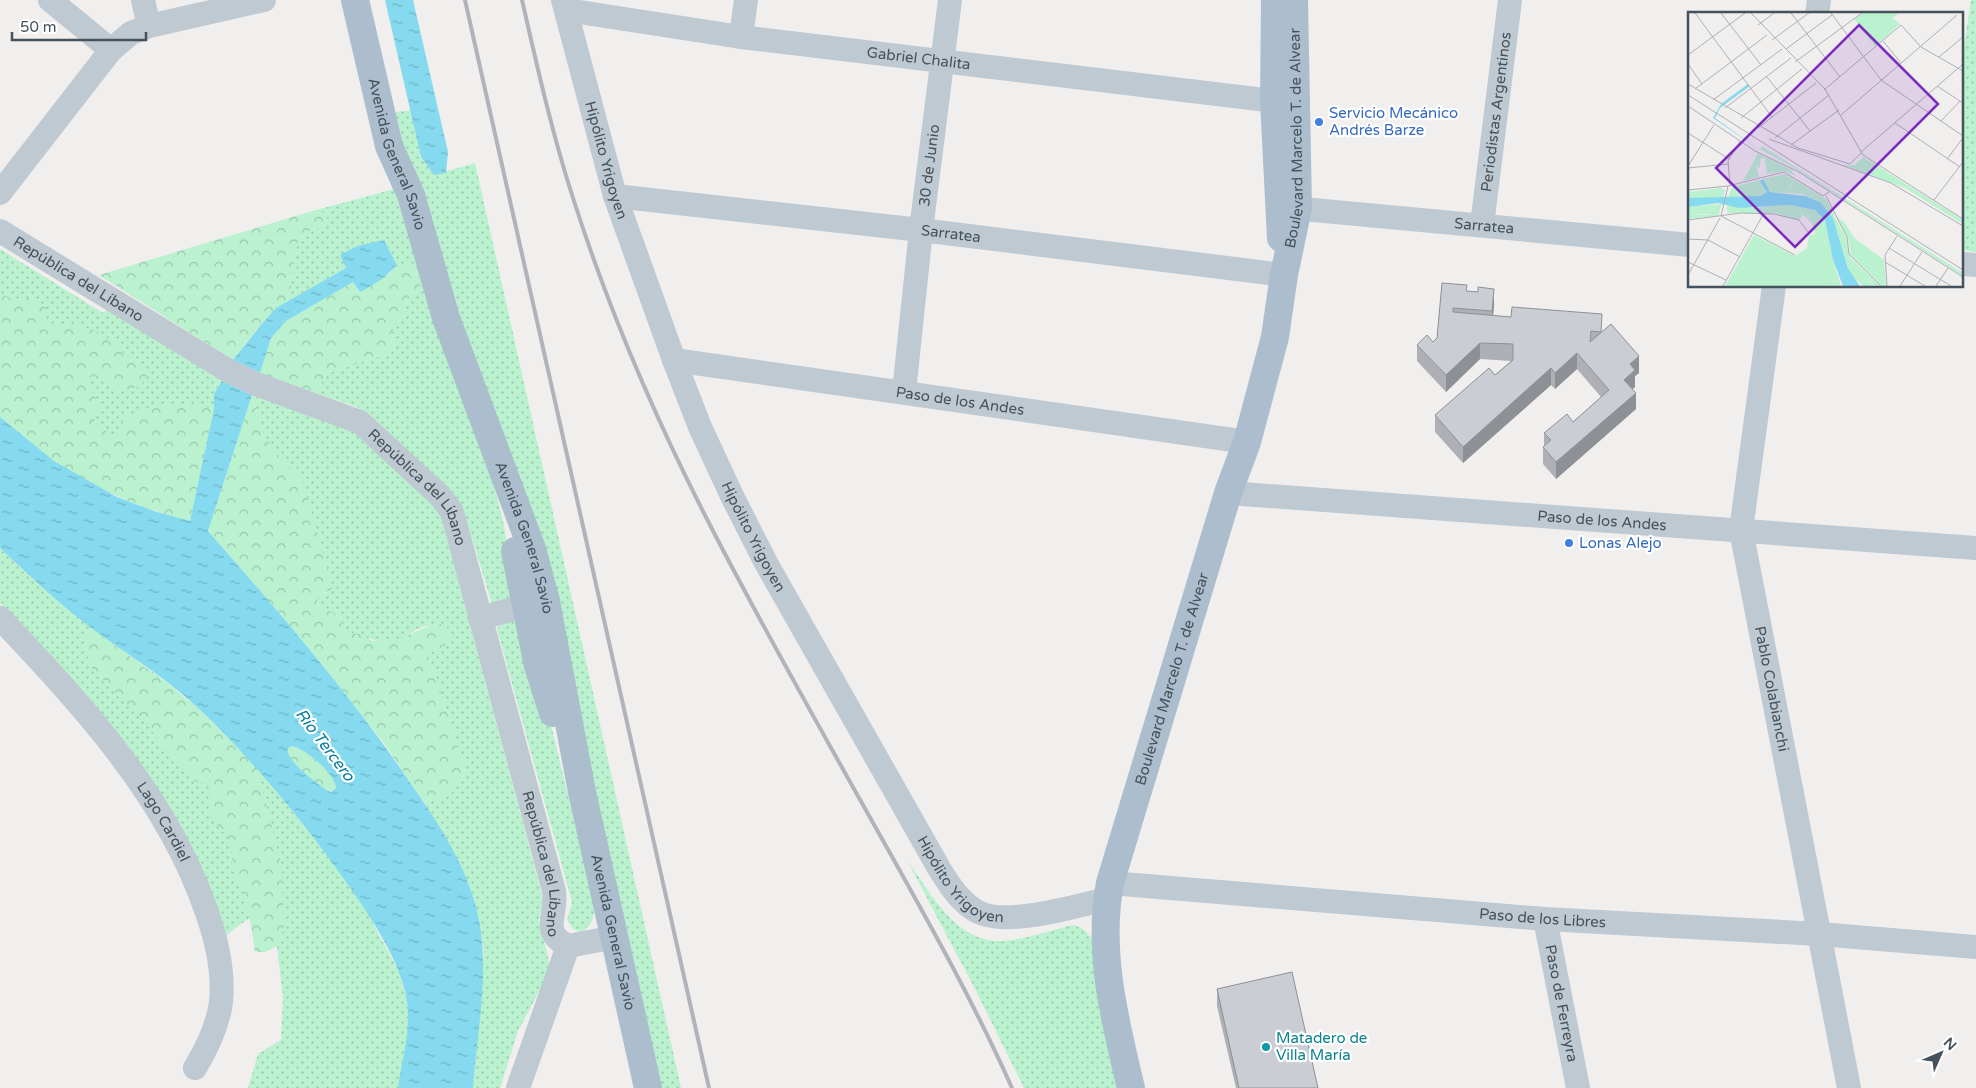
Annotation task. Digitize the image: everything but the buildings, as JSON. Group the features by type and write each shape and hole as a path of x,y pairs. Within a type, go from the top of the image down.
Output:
{"main road":[{"name":"Avenida General Savio","path":"355,0 388,146 411,195 446,318 483,421 508,519 536,604 543,686 582,792 648,1088"},
{"name":"Boulevard Marcelo T. de Alvear","path":"1275,0 1274,101 1288,208"},
{"name":"Boulevard Marcelo T. de Alvear","path":"1131,1088 1110,985 1105,920 1109,891 1228,493 1246,442 1275,337 1284,275 1288,208 1294,0"}],"street":[{"path":"50,0 111,50"},
{"path":"143,0 149,26"},
{"path":"0,193 111,50 131,33 149,26 264,0"},
{"path":"741,37 746,0"},
{"name":"30 de Junio","path":"904,392 921,230 950,0"},
{"name":"Periodistas Argentinos","path":"1482,225 1510,0"},
{"name":"Gabriel Chalita","path":"564,5 741,37 1274,101"},
{"name":"Hipólito Yrigoyen","path":"564,5 615,196 674,360 715,460 766,563 940,870 954,891 967,905 979,913 1001,918 1034,915 1109,891"},
{"name":"Sarratea","path":"615,196 921,230 1284,275"},
{"name":"Sarratea","path":"1288,208 1688,245"},
{"name":"República del Líbano","path":"0,231 227,370 256,384 360,422 440,496 451,510 454,519 554,892 556,903 551,923 552,930 555,937 568,946 615,937"},
{"name":"Pablo Colabianchi","path":"1774,288 1734,529 1819,934 1849,1088"},
{"name":"Paso de los Andes","path":"674,360 1246,442"},
{"name":"Paso de los Andes","path":"1228,493 1976,548"},
{"path":"1734,529 1802,909"},
{"path":"480,618 536,604"},
{"name":"Lago Cardiel","path":"0,618 9,641 86,712 124,760 165,823 194,877 212,927 221,979 221,1002 216,1024 207,1048 195,1068"},
{"name":"Paso de los Libres","path":"1109,891 1545,919 1819,934 1976,948"},
{"name":"Paso de Ferreyra","path":"1545,919 1578,1088"},
{"name":"República del Líbano","path":"518,1088 568,946"}],"green space":[{"path":"1971,0 1976,0 1976,252 1964,250 1964,47"},
{"path":"411,110 421,157 434,175 475,163 681,1088 661,1088 595,792 467,343 406,161 395,112"},
{"path":"394,189 427,289 475,418 502,516 517,596 492,604 465,515 420,463 370,415 357,407 316,393 327,373 391,353 395,346 392,332 404,315 408,298 418,281 412,267 397,265 384,240 341,255 346,268 289,301 297,243 307,232 323,226 325,213 309,212"},
{"path":"309,212 326,213 328,216 323,226 307,232 297,243 289,301 265,320 233,360 99,275"},
{"path":"0,249 103,313 107,309 222,381 214,394 214,409 194,501 0,367"},
{"path":"397,265 412,267 417,273 421,288 408,298 404,315 392,332 395,346 391,353 327,373 316,393 260,373 271,338 286,321 354,281 359,292 390,273"},
{"path":"0,294 17,302 29,298 46,307 47,323 77,325 95,331 117,343 124,355 140,362 147,375 140,387 120,390 111,387 94,375 87,379 99,406 94,422 113,437 121,433 121,419 144,409 178,404 214,409 190,522 154,511 86,481 54,461 0,417"},
{"path":"252,395 343,426 354,432 428,499 441,516 543,899 539,920 550,966 545,980 518,1031 500,1088 473,1088 480,1019 483,961 480,926 470,889 454,853 424,802 450,794 466,771 428,654 445,646 450,635 446,626 422,627 399,640 388,642 346,633 337,615 315,599 328,592 275,451 262,431"},
{"path":"252,395 262,431 275,451 303,482 333,588 316,599 320,604 337,615 346,633 360,634 372,641 394,641 436,623 446,626 450,635 445,646 428,654 466,771 454,790 446,796 424,802 383,742 313,653 208,531"},
{"path":"0,548 27,574 93,629 173,687 257,767 326,854 365,908 399,972 407,1000 409,1021 407,1047 398,1088 248,1088 258,1054 281,1040 283,997 272,905 239,925 226,936 52,659 0,603"},
{"path":"517,619 548,713 594,902 591,923 581,932 573,929 567,920 572,902 497,629 499,625"},
{"path":"93,629 196,706 257,767 282,868 284,928 277,946 265,952 255,952 249,914 232,867 232,846 227,836 210,817 208,799 214,785 196,782 172,757 142,719 93,670 85,650 86,635"},
{"path":"292,746 312,756 324,768 337,786 334,790 328,791 295,765 287,753 288,748"},
{"path":"907,860 946,913 971,934 986,939 1002,941 1028,937 1073,925 1081,928 1088,934 1092,939 1120,1088 1024,1088 974,987"}],"water":[{"path":"385,0 413,0 448,152 446,173 434,175 421,157"},
{"path":"384,240 397,265 384,277 360,292 353,282 286,321 271,338 260,373 233,360 276,308 346,268 340,255 357,246"},
{"name":"Río Tercero","path":"222,381 252,395 208,531 310,650 382,743 427,807 447,840 457,857 472,893 481,932 483,954 482,1000 473,1088 398,1088 408,1024 404,987 392,955 383,939 365,909 329,859 257,769 197,707 160,676 70,611 0,548 0,417 54,461 117,497 157,512 190,521 214,409 214,394","holes":["292,746 312,757 326,770 335,783 336,788 331,792 328,791 296,765 288,753 288,748"]}],"railway":[{"path":"465,0 709,1088"},
{"path":"522,0 565,174 602,282 652,405 690,485 732,566 938,940 969,998 1012,1088"}],"place":[{"name":"Servicio Mecánico Andrés Barze","path":"1319,122"},
{"name":"Lonas Alejo","path":"1569,543"},
{"name":"Matadero de Villa María","path":"1266,1047"}]}
